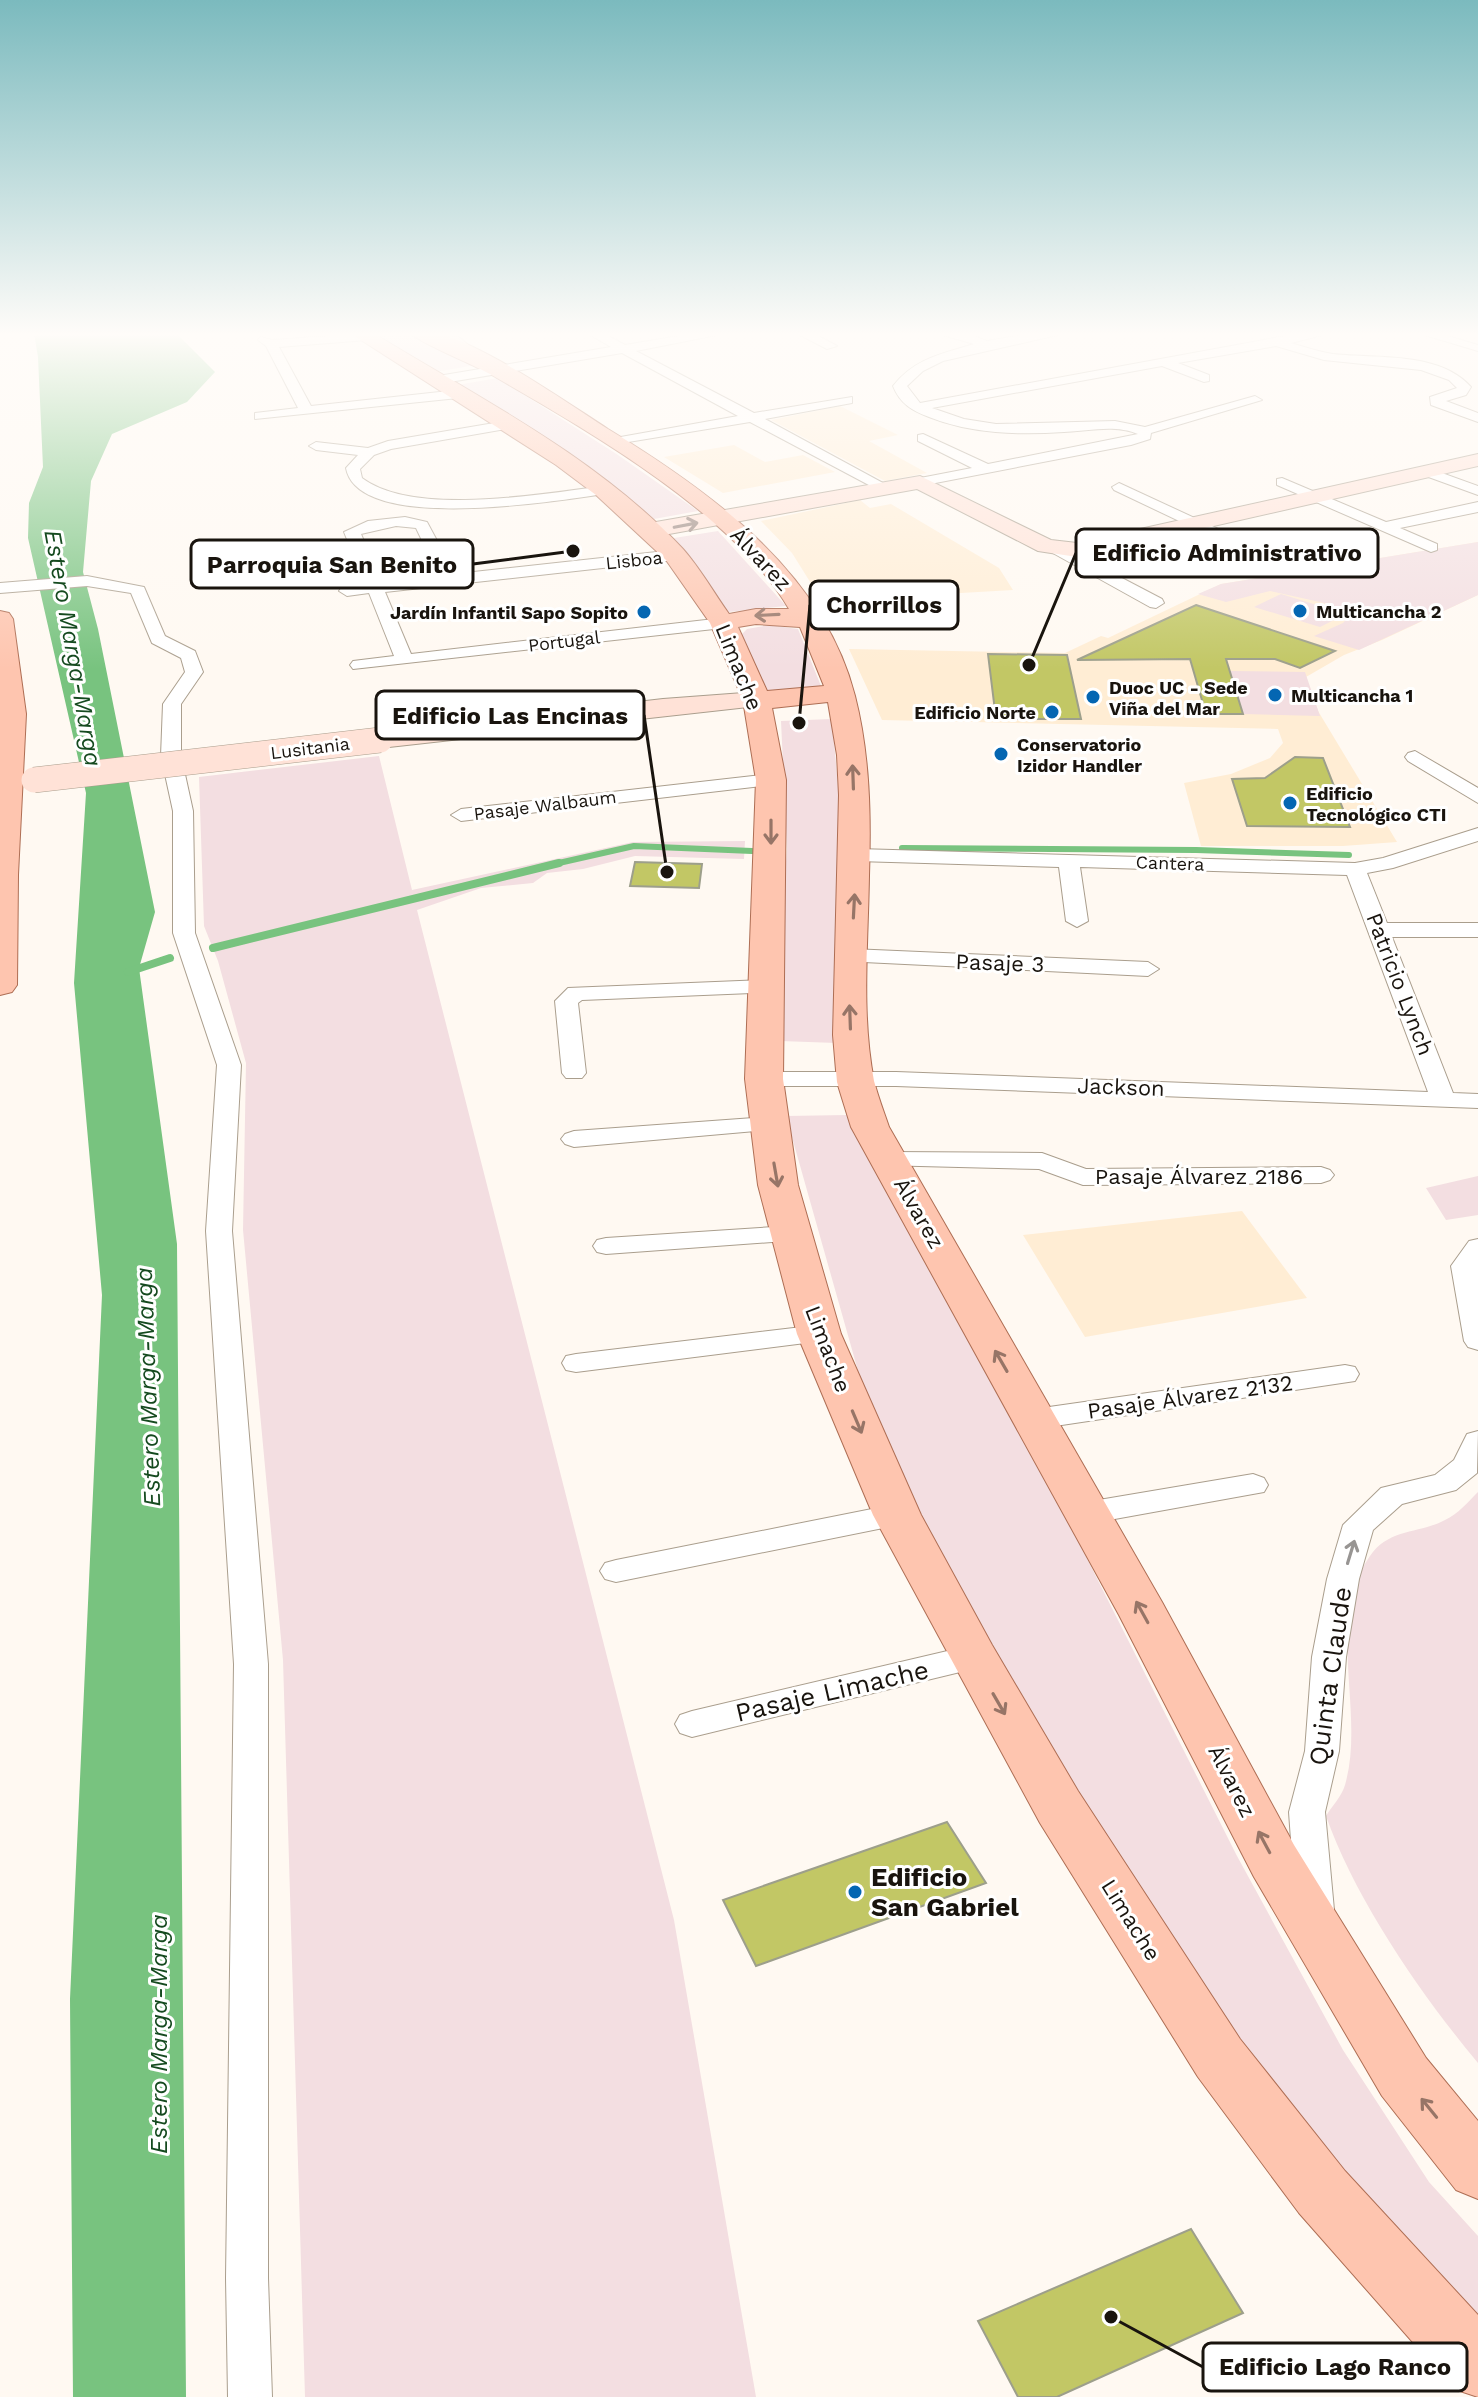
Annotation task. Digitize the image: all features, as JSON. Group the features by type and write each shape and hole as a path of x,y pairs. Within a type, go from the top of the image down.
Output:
{"main road":[{"name":"Limache","path":"539,445 604,490 675,555 723,623 757,700 771,780 771,890 765,987 766,1102 778,1185 819,1334 897,1515 973,1657 1059,1807 1219,2058 1322,2192 1478,2365"},
{"name":"Álvarez","path":"619,445 676,481 758,549 788,586 827,650 853,756 857,855 849,1017 855,1078 870,1127 1087,1513 1274,1861 1404,2077 1478,2169"},
{"path":"723,623 768,615 811,622"},
{"path":"0,619 12,714 1,877 0,985"},
{"path":"757,700 806,698 839,691"}],"street":[{"path":"389,445 369,452 353,468 356,480 371,491 393,498 456,504 499,503 604,490"},
{"path":"805,445 887,489"},
{"path":"937,445 986,469"},
{"path":"650,529 887,489 1111,445"},
{"path":"316,446 369,452"},
{"path":"1057,549 1077,550 1478,460"},
{"path":"1428,472 1478,491"},
{"path":"920,482 1037,542 1057,549 1156,603"},
{"path":"1282,482 1431,547"},
{"path":"1119,487 1288,567"},
{"path":"1383,527 1478,507"},
{"path":"405,660 352,532 366,526 400,522 422,525 450,581"},
{"name":"Lisboa","path":"347,591 675,555"},
{"path":"0,588 87,580 118,582 138,590 158,639 189,655 194,672 172,704 171,756 183,811 184,933 229,1065 219,1231 251,1664 247,2278 250,2397"},
{"name":"Portugal","path":"359,665 723,623"},
{"name":"Lusitania","path":"10,771 380,740 663,707 757,700"},
{"path":"1415,757 1478,797"},
{"name":"Pasaje Walbaum","path":"461,815 771,780"},
{"name":"Cantera","path":"857,855 1355,869 1386,864 1478,834"},
{"path":"1068,860 1077,921"},
{"name":"Patricio Lynch","path":"1355,869 1443,1098"},
{"path":"1380,930 1478,930"},
{"name":"Pasaje 3","path":"851,956 1148,969"},
{"path":"574,1073 566,1001 576,993 765,987"},
{"name":"Jackson","path":"766,1102 855,1078 1478,1101"},
{"path":"574,1139 766,1102"},
{"name":"Pasaje Álvarez 2186","path":"889,1160 1042,1161 1083,1177 1321,1175"},
{"path":"606,1246 790,1234"},
{"path":"1478,1247 1465,1266 1478,1341"},
{"path":"576,1363 819,1334"},
{"name":"Pasaje Álvarez 2132","path":"1035,1419 1345,1374"},
{"name":"Quinta Claude","path":"1317,1933 1307,1812 1322,1751 1329,1657 1343,1579 1359,1525 1392,1496 1445,1483 1466,1466 1478,1441"},
{"path":"1087,1513 1253,1485"},
{"path":"616,1571 897,1515"},
{"name":"Pasaje Limache","path":"692,1724 973,1657"}],"shaded area":[{"path":"549,445 602,445 698,511 654,519 614,487"},
{"path":"734,445 765,462 803,455 835,472 723,493 664,457"},
{"path":"817,445 876,445 927,473 885,481"},
{"path":"860,500 870,508 891,504 999,568 1013,590 822,601 792,553 761,521"},
{"path":"718,531 786,606 728,612 674,538"},
{"name":"Duoc UC - Sede Viña del Mar","path":"1478,542 1478,595 1344,655 1306,677 1318,711 1397,842 1343,846 1201,846 1184,783 1231,774 1270,758 1283,743 1278,729 882,720 849,649 1065,653 1101,636 1108,638 1221,584"},
{"path":"1478,542 1478,595 1359,650 1314,636 1343,623 1352,613 1329,604 1270,591 1226,602 1198,594 1221,584"},
{"name":"Multicancha 2","path":"1281,594 1346,614 1320,627 1254,607"},
{"path":"769,625 798,629 821,686 784,693 766,690 741,635 747,629"},
{"name":"Multicancha 1","path":"1230,671 1305,672 1320,716 1243,714"},
{"path":"832,719 844,852 837,1043 780,1041 779,952 787,849 781,721"},
{"path":"379,756 412,890 633,842 745,841 744,859 635,856 583,869 547,873 533,883 481,888 417,910 674,1920 756,2397 305,2397 283,1660 243,1230 246,1063 218,961 204,926 199,777"},
{"path":"847,1115 854,1134 1010,1406 1237,1856 1343,2050 1429,2182 1478,2236 1478,2333 1251,2066 1081,1802 888,1477 786,1116"},
{"path":"1478,1176 1478,1215 1446,1220 1426,1188"},
{"path":"1242,1211 1307,1298 1085,1337 1023,1235"},
{"path":"1478,1492 1478,2063 1392,1946 1354,1880 1326,1816 1344,1789 1350,1757 1347,1638 1357,1582 1370,1556 1386,1541 1445,1520"}],"water":[{"name":"Estero Marga-Marga","path":"42,445 107,445 91,481 83,572 98,629 155,912 139,968 177,1244 186,2397 73,2397 70,1999 102,1295 74,983 86,793 28,538 29,503 43,467"}],"building":[{"path":"1196,605 1335,651 1300,668 1275,659 1226,659 1243,714 1206,714 1190,659 1077,660"},
{"path":"988,654 1067,655 1081,719 996,719"},
{"name":"Edificio Tecnológico CTI","path":"1295,757 1323,758 1350,827 1247,826 1232,779 1265,778"},
{"path":"635,862 702,864 699,888 630,886"},
{"name":"Edificio San Gabriel","path":"947,1822 986,1883 756,1966 723,1900"},
{"path":"1191,2229 1243,2313 1057,2397 1018,2397 978,2321"}],"waterway":[{"path":"550,865 634,846 752,851"},
{"path":"902,848 1196,850 1349,855"},
{"path":"213,948 559,863"},
{"path":"128,972 170,958"}],"place":[{"name":"Parroquia San Benito","path":"573,551"},
{"name":"Multicancha 2","path":"1300,611"},
{"name":"Jardín Infantil Sapo Sopito","path":"644,612"},
{"name":"Edificio Administrativo","path":"1029,665"},
{"name":"Multicancha 1","path":"1275,695"},
{"name":"Duoc UC - Sede Viña del Mar","path":"1093,697"},
{"name":"Edificio Norte","path":"1052,712"},
{"name":"Chorrillos","path":"799,723"},
{"name":"Conservatorio Izidor Handler","path":"1001,754"},
{"name":"Edificio Tecnológico CTI","path":"1290,803"},
{"name":"Edificio Las Encinas","path":"667,872"},
{"name":"Edificio San Gabriel","path":"855,1892"},
{"name":"Edificio Lago Ranco","path":"1111,2317"}]}
